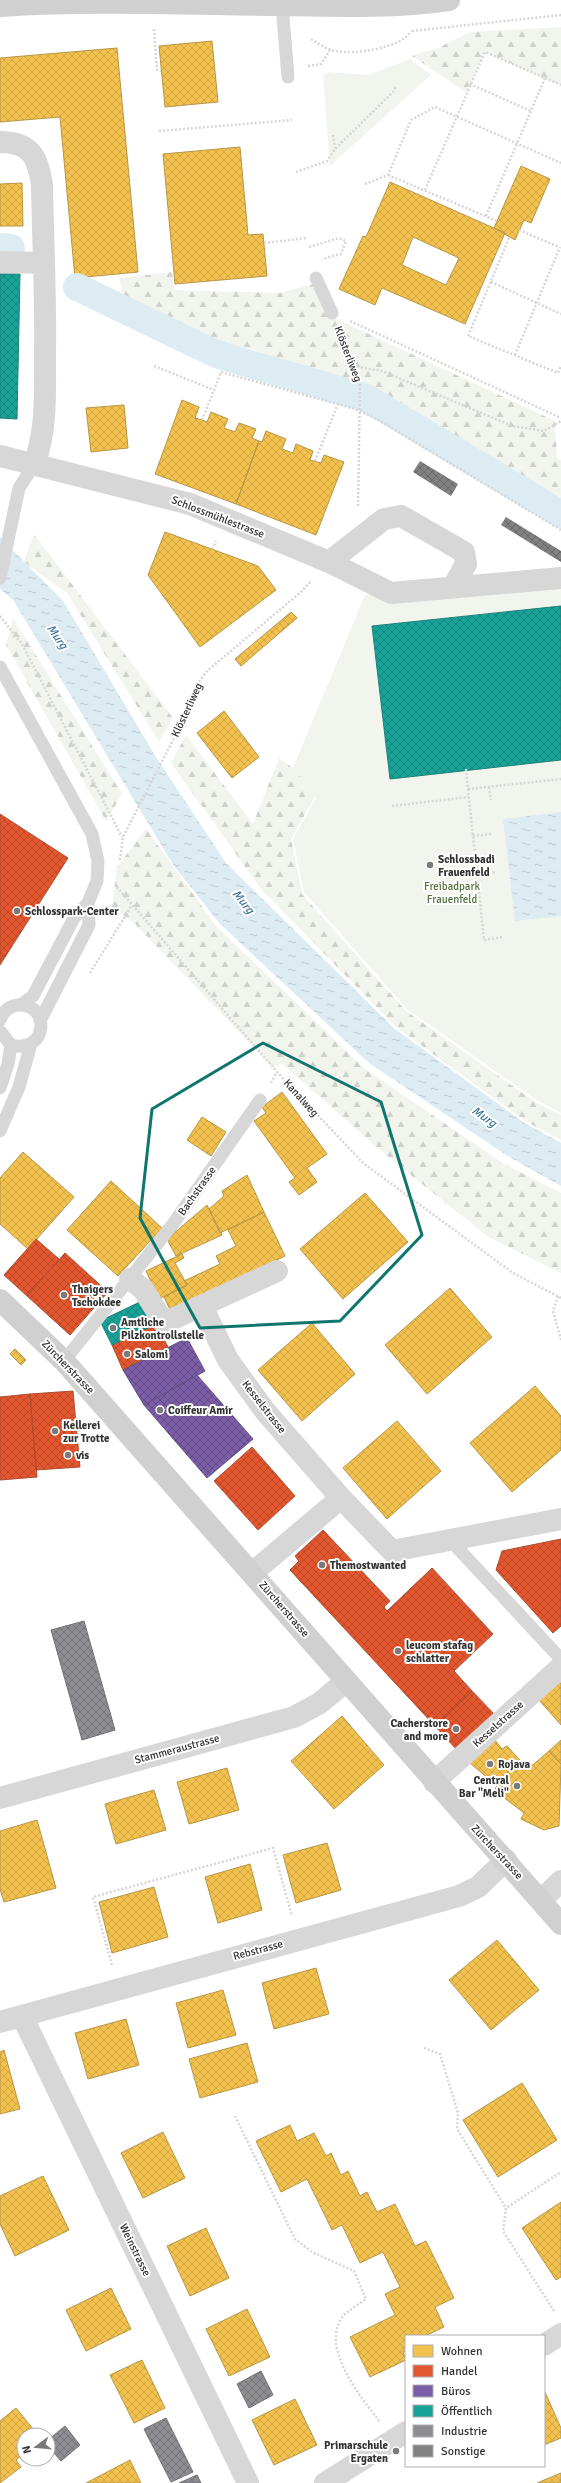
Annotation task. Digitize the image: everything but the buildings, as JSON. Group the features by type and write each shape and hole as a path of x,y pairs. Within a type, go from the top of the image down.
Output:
{"main road":[{"path":"0,6 113,3 408,5 449,0"},
{"name":"Zürcherstrasse","path":"0,1300 64,1361 252,1573 434,1782 506,1860 561,1924"}],"street":[{"path":"0,142 25,147 34,155 40,170 44,263 45,409 41,444 34,465"},
{"path":"0,262 44,263"},
{"name":"Schlossmühlestrasse","path":"0,456 190,504 329,562 391,593 560,578"},
{"path":"329,562 384,519 401,516 464,552 466,564 453,587"},
{"path":"130,1279 143,1289 164,1323 277,1271"},
{"name":"Kesselstrasse","path":"202,1306 228,1360 265,1411 341,1498 392,1551 561,1519"},
{"path":"252,1573 341,1498"},
{"name":"Kesselstrasse","path":"434,1782 561,1666"},
{"name":"Stammeraustrasse","path":"0,1798 294,1717 320,1703 346,1681"},
{"name":"Rebstrasse","path":"0,2022 471,1892 506,1860"},
{"path":"541,1900 561,1881"},
{"name":"Weinstrasse","path":"22,2016 248,2483"},
{"path":"325,2483 399,2436"}],"lane":[{"path":"282,5 288,73"},
{"name":"Klösterliweg","path":"316,278 332,313"},
{"path":"0,578 19,488 34,465"},
{"path":"0,667 92,834 98,861 97,881 88,903 74,918 33,996 21,1005 8,1008 0,1020"},
{"path":"0,1131 19,1088 30,1044 39,1034 40,1021 89,925 88,903"},
{"path":"21,1005 34,1010 40,1021"},
{"path":"0,1031 10,1045 18,1047 30,1044"},
{"path":"0,1088 8,1064 10,1045"},
{"name":"Bachstrasse","path":"64,1361 173,1224 260,1100"},
{"path":"451,1541 561,1659"}],"path":[{"path":"311,39 330,50 349,53 371,50 402,40 408,36 411,31 561,15"},
{"path":"154,24 157,70 161,72"},
{"path":"288,73 321,64 330,50"},
{"path":"425,190 485,52 561,85"},
{"path":"486,216 545,78"},
{"path":"470,84 531,111"},
{"path":"296,172 327,161 335,149 394,91 396,86"},
{"path":"365,184 388,174 411,120 435,107 561,164"},
{"path":"159,131 292,120"},
{"path":"333,135 335,149"},
{"path":"388,174 497,220"},
{"path":"515,355 560,248 520,230"},
{"path":"264,243 308,238"},
{"path":"309,247 339,238 346,241 341,254 319,259"},
{"path":"509,238 468,336 558,373 561,366"},
{"path":"491,282 561,314"},
{"path":"332,313 561,420"},
{"name":"Klösterliweg","path":"332,313 360,384 359,482"},
{"path":"154,366 214,390"},
{"path":"353,366 382,371 512,426 544,431 561,420"},
{"path":"202,420 221,372 338,404 377,419 561,530"},
{"path":"316,461 338,404"},
{"name":"Klösterliweg","path":"123,838 176,734 198,683 208,671 301,592"},
{"path":"0,616 22,644 123,838 119,866"},
{"path":"466,769 484,940 503,937"},
{"path":"468,789 561,779"},
{"path":"489,787 491,800"},
{"path":"392,806 469,797"},
{"path":"473,836 492,834"},
{"path":"477,874 496,872"},
{"name":"Kanalweg","path":"118,881 117,888 277,1072 362,1163 513,1273 559,1297"},
{"path":"559,1297 553,1311 561,1340"},
{"path":"118,1989 93,1897 273,1848 298,1939"},
{"path":"424,2048 440,2054 458,2113 457,2129 506,2208 503,2232 556,2333"},
{"path":"235,2116 295,2239 312,2252 354,2271 366,2299 344,2316 336,2330 337,2348 351,2383 399,2436"},
{"path":"506,2208 561,2172"}],"highlighted area":[{"path":"263,1043 381,1102 422,1235 340,1321 200,1328 140,1218 152,1109"}],"green space":[{"path":"561,27 561,85 485,52 466,92 412,56 438,48 470,32"},
{"path":"410,59 431,75 330,166 323,75 328,72 368,75"},
{"path":"172,272 175,290 279,293 314,284 324,313 555,421 557,458 561,460 561,497 364,391 253,349 189,336 124,302 119,278"},
{"path":"34,534 173,718 159,742 67,593 24,562"},
{"name":"Schlossbadi Frauenfeld","path":"561,576 561,1113 538,1101 407,1009 304,892 293,839 316,798 293,768 365,595"},
{"path":"13,618 122,794 106,821 6,645"},
{"path":"186,735 253,824 279,758 293,768 316,795 291,839 302,894 406,1011 537,1103 561,1115 561,1140 527,1122 396,1027 261,889 171,763"},
{"path":"146,829 217,927 364,1068 504,1164 561,1193 561,1273 487,1236 387,1156 281,1063 274,1068 135,924 112,907 117,867"}],"water":[{"name":"Murg","path":"0,537 63,601 156,757 226,863 395,1029 526,1124 561,1143 561,1186 506,1155 369,1063 220,924 174,866 13,600 0,589"},
{"path":"561,812 561,916 515,921 503,819"}],"waterway":[{"path":"0,247 11,248"},
{"path":"77,287 216,354 366,398 561,514"}],"place":[{"name":"Schlossbadi Frauenfeld","path":"430,865"},
{"name":"Schlosspark-Center","path":"17,911"},
{"name":"Thaigers Tschokdee","path":"64,1295"},
{"name":"Amtliche Pilzkontrollstelle","path":"113,1328"},
{"name":"Salomi","path":"127,1354"},
{"name":"Coiffeur Amir","path":"160,1410"},
{"name":"Kellerei zur Trotte","path":"55,1431"},
{"name":"vis","path":"68,1455"},
{"name":"Themostwanted","path":"322,1565"},
{"name":"leucom stafag schlatter","path":"398,1651"},
{"name":"Cacherstore and more","path":"456,1729"},
{"name":"Rojava","path":"490,1764"},
{"name":"Central Bar \"Meli\"","path":"517,1786"},
{"name":"Primarschule Ergaten","path":"396,2451"}],"park label":[{"name":"Freibadpark Frauenfeld","path":"452,892"}]}
